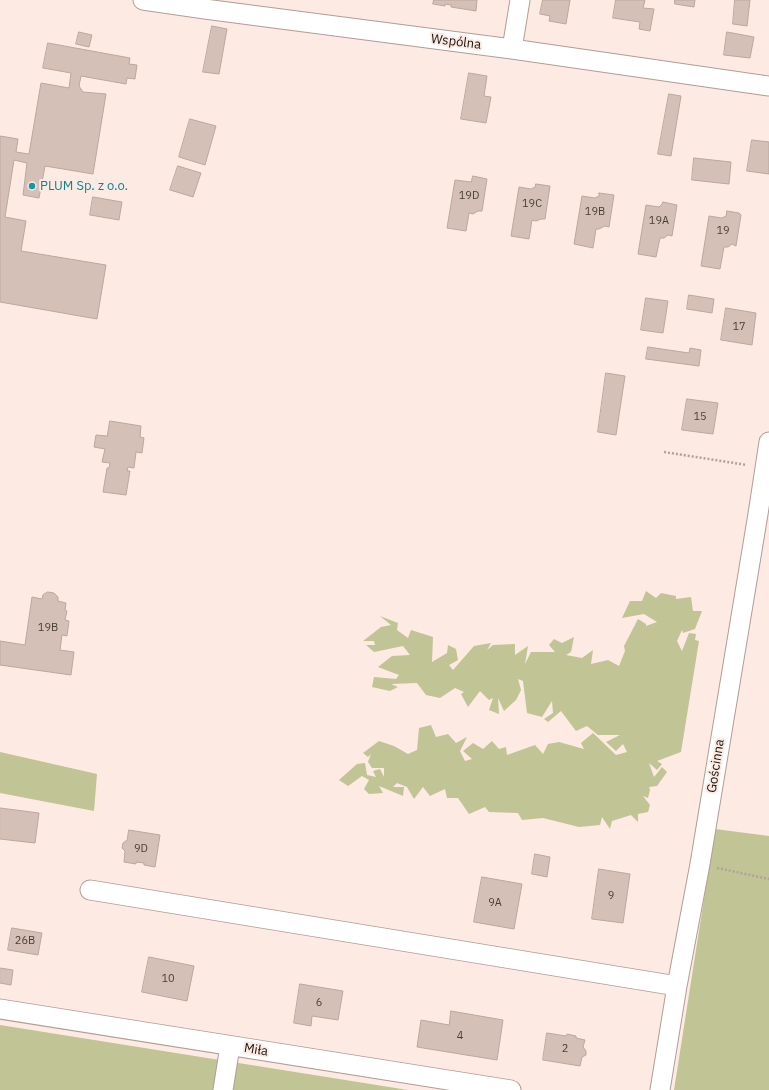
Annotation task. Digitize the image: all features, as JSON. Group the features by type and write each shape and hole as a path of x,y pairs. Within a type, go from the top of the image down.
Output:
{"street":[{"name":"Wspólna","path":"143,0 512,49 769,86"},
{"path":"512,49 520,0"},
{"name":"Gościnna","path":"660,1090 677,986 700,864 766,487 765,468 769,442"},
{"path":"90,890 677,986"},
{"name":"Miła","path":"0,1009 511,1090"},
{"path":"223,1090 230,1046"}],"path":[{"path":"664,452 765,468"},
{"path":"700,864 769,879"}],"green space":[{"path":"646,591 656,598 661,593 676,596 676,599 691,597 693,611 702,611 695,629 683,633 682,630 677,641 682,651 689,633 696,634 695,640 699,641 681,752 657,761 662,764 657,770 649,763 654,777 662,767 667,772 657,786 649,787 650,790 648,798 643,796 650,805 648,812 638,814 638,822 631,815 612,821 610,829 602,817 600,825 579,827 543,818 522,820 518,813 489,812 485,807 469,814 458,798 447,798 445,789 430,796 423,787 414,799 407,787 397,783 393,787 404,787 403,796 379,786 383,793 369,794 364,789 369,780 362,776 348,786 339,780 357,764 365,763 367,775 376,777 373,771 380,769 384,777 384,768 372,768 368,762 371,754 368,757 363,753 379,741 394,746 408,754 417,750 419,728 431,725 436,737 448,734 456,743 467,737 460,751 465,761 472,759 463,751 473,743 483,749 492,741 499,749 506,747 507,755 535,745 543,754 548,744 559,742 584,749 581,743 593,733 616,755 627,752 623,744 616,751 606,742 620,735 598,735 587,726 576,731 561,711 548,722 544,719 553,713 552,701 542,717 527,713 523,681 518,679 521,690 516,700 504,711 498,698 499,714 489,710 493,698 489,700 480,691 468,707 461,694 464,692 455,688 440,698 426,695 417,683 391,684 398,687 390,691 372,687 374,677 396,679 399,675 378,667 392,656 410,655 403,646 374,652 366,645 375,645 374,641 363,641 381,627 391,625 380,616 398,623 397,630 408,638 411,630 433,637 432,662 447,653 448,645 456,649 458,660 449,665 453,670 474,646 491,643 487,650 493,645 515,644 515,655 528,646 525,664 531,652 555,652 549,645 554,639 562,643 574,637 571,652 566,655 582,658 593,650 591,664 608,660 619,666 625,651 624,646 638,619 646,624 646,626 657,622 644,614 622,618 630,601 642,601"},
{"path":"0,752 97,774 94,811 0,793"},
{"path":"715,829 769,836 769,1090 674,1090"},
{"path":"0,1025 408,1090 0,1090"}],"building":[{"path":"434,0 477,0 476,11 451,7 451,5 445,4 445,6 433,4"},
{"path":"543,0 570,0 566,24 549,21 550,16 540,14"},
{"path":"616,0 645,0 643,8 654,9 650,31 639,29 640,22 613,18"},
{"path":"675,0 695,0 694,7 675,4"},
{"path":"735,0 750,0 747,26 733,24"},
{"path":"212,26 227,29 219,74 203,72"},
{"path":"79,32 92,35 89,47 76,44"},
{"path":"727,32 754,37 750,58 724,55"},
{"name":"PLUM Sp. z o.o.","path":"48,43 130,58 129,64 137,65 135,79 127,78 126,84 81,76 79,86 83,92 106,94 93,174 45,166 39,198 23,195 27,163 14,160 5,217 26,221 21,251 106,265 97,319 0,302 0,136 18,139 16,152 29,154 41,83 69,88 71,73 43,68"},
{"path":"469,73 487,76 484,96 491,97 486,123 461,119"},
{"path":"669,94 681,96 671,156 658,154"},
{"path":"190,119 216,126 205,165 179,157"},
{"path":"752,140 769,142 769,174 747,171"},
{"path":"694,158 731,162 729,184 692,180"},
{"path":"178,166 201,173 193,197 170,190"},
{"path":"473,176 487,179 482,211 478,211 473,214 469,213 466,231 447,228 455,180 471,182"},
{"path":"536,184 550,186 545,219 536,221 532,220 529,239 511,236 519,187 531,189 535,187"},
{"path":"599,193 614,195 609,227 605,226 596,229 593,248 574,244 582,196 595,198 599,196"},
{"path":"93,197 122,202 119,220 90,215"},
{"path":"663,202 677,205 672,236 668,235 664,238 660,238 656,257 638,254 646,205 659,207"},
{"path":"727,211 739,213 741,215 736,246 732,244 728,247 724,247 720,269 701,266 709,216 722,218 726,216"},
{"path":"689,295 714,299 712,313 687,309"},
{"path":"646,298 668,301 663,333 641,330"},
{"path":"726,308 756,313 752,345 721,340"},
{"path":"648,347 689,353 690,348 701,350 699,366 646,359"},
{"path":"606,373 625,376 616,435 598,432"},
{"path":"687,399 718,403 713,434 682,430"},
{"path":"110,421 141,426 140,437 144,438 142,453 136,452 134,468 128,467 127,471 130,471 126,495 103,492 107,468 109,468 110,463 102,462 105,449 94,447 96,435 107,436"},
{"path":"48,592 54,593 58,597 58,601 66,603 65,610 67,611 65,620 69,621 67,636 62,635 60,650 74,652 71,675 0,665 0,641 25,645 32,597 42,599 43,595"},
{"path":"0,808 39,813 35,843 0,839"},
{"path":"129,830 160,835 155,867 144,865 144,863 136,862 136,864 124,862 125,851 122,848 123,843 127,840"},
{"path":"535,854 550,857 547,877 532,874"},
{"path":"599,869 630,874 623,923 592,919"},
{"path":"482,877 522,884 514,929 474,922"},
{"path":"12,928 42,933 38,955 8,950"},
{"path":"149,957 194,966 187,1001 142,992"},
{"path":"0,968 13,970 11,985 0,983"},
{"path":"300,984 343,991 338,1020 312,1016 311,1026 294,1023"},
{"path":"451,1011 503,1020 497,1060 417,1047 421,1020 449,1025"},
{"path":"547,1033 566,1036 567,1034 585,1040 583,1047 586,1051 586,1055 582,1057 580,1066 543,1060"}],"place":[{"name":"PLUM Sp. z o.o.","path":"32,186"}]}
